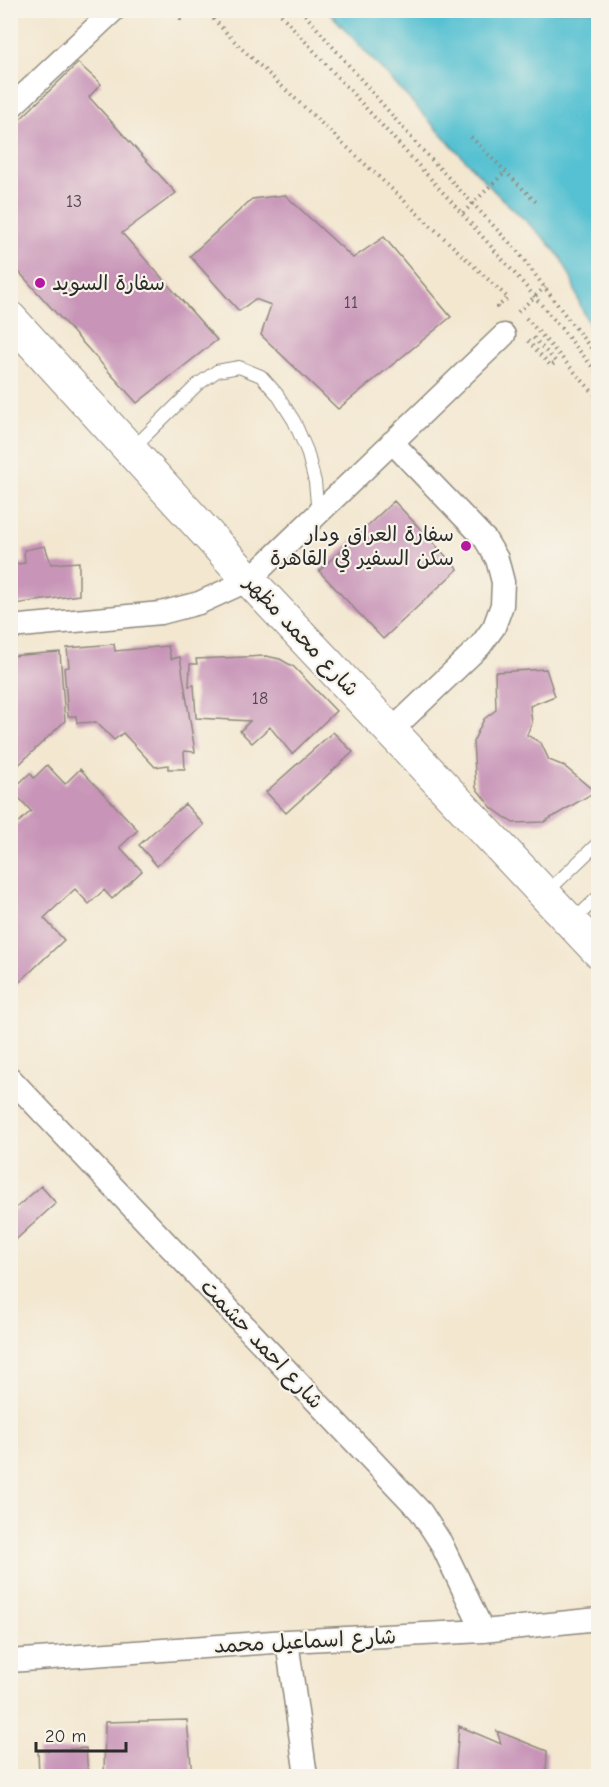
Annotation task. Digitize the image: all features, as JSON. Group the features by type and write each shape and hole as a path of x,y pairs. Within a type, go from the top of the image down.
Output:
{"street":[{"path":"10,108 113,10"},
{"name":"شارع محمد مظهر","path":"10,318 249,580 598,951"},
{"path":"10,627 161,613 199,603 249,580 392,442 507,322"},
{"path":"391,731 480,646 494,627 502,605 503,582 497,559 485,539 392,442"},
{"name":"شارع احمد حشمت","path":"10,1078 421,1512 441,1543 483,1631"},
{"name":"شارع اسماعيل محمد","path":"10,1661 287,1641 483,1631 598,1619"},
{"path":"287,1641 306,1776"}],"lane":[{"path":"131,450 197,385 217,371 239,367 261,376 277,394 294,421 307,451 315,482 318,514"},
{"path":"544,894 598,843"},
{"path":"572,922 598,897"}],"path":[{"path":"171,10 181,19 188,10"},
{"path":"205,10 240,47 508,298 497,307 507,322 545,287"},
{"path":"277,10 463,214 535,296 598,374"},
{"path":"301,10 415,142 518,252 598,357"},
{"path":"471,138 536,202"},
{"path":"463,214 506,172"},
{"path":"520,311 598,398"},
{"path":"527,332 556,362 551,366 528,341"}],"water":[{"path":"328,11 598,11 598,339 580,305 561,258 546,240 494,191"}],"building":[{"path":"78,63 101,84 89,97 176,193 122,233 217,340 137,403 10,262 10,129"},
{"path":"285,195 353,258 384,237 451,317 338,409 261,335 271,305 255,299 239,311 190,256 252,199"},
{"path":"394,501 458,569 383,639 319,571"},
{"path":"45,546 51,564 79,562 79,595 15,604 10,584 10,565 25,563 24,550"},
{"path":"114,644 115,651 168,646 171,659 180,657 195,752 184,751 185,769 168,769 168,765 155,767 123,733 114,740 96,722 77,723 76,716 68,716 64,668 69,667 67,648"},
{"path":"60,652 65,721 10,773 10,656"},
{"path":"266,656 280,659 294,667 336,711 292,754 270,727 252,743 240,731 250,721 196,718 194,685 189,686 190,664 197,664 196,659"},
{"path":"546,669 555,696 530,706 532,723 527,735 541,743 549,760 564,766 595,792 544,822 513,823 492,808 476,788 473,742 484,719 496,710 495,672"},
{"path":"333,732 353,752 286,813 266,792"},
{"path":"47,765 65,784 80,769 138,830 120,847 142,871 112,899 104,890 89,904 75,889 44,918 64,940 10,991 10,830 31,811 12,790 30,773 34,778"},
{"path":"185,804 204,825 157,866 139,845"},
{"path":"41,1186 56,1203 10,1245 10,1213"},
{"path":"187,1720 192,1776 104,1776 105,1722"},
{"path":"459,1726 501,1744 497,1731 547,1751 546,1776 455,1776"},
{"path":"86,1748 88,1776 39,1776 38,1751"}],"place":[{"name":"سفارة السويد","path":"40,283"},
{"name":"سفارة العراق ودار سكن السفير في القاهرة","path":"466,546"}]}
